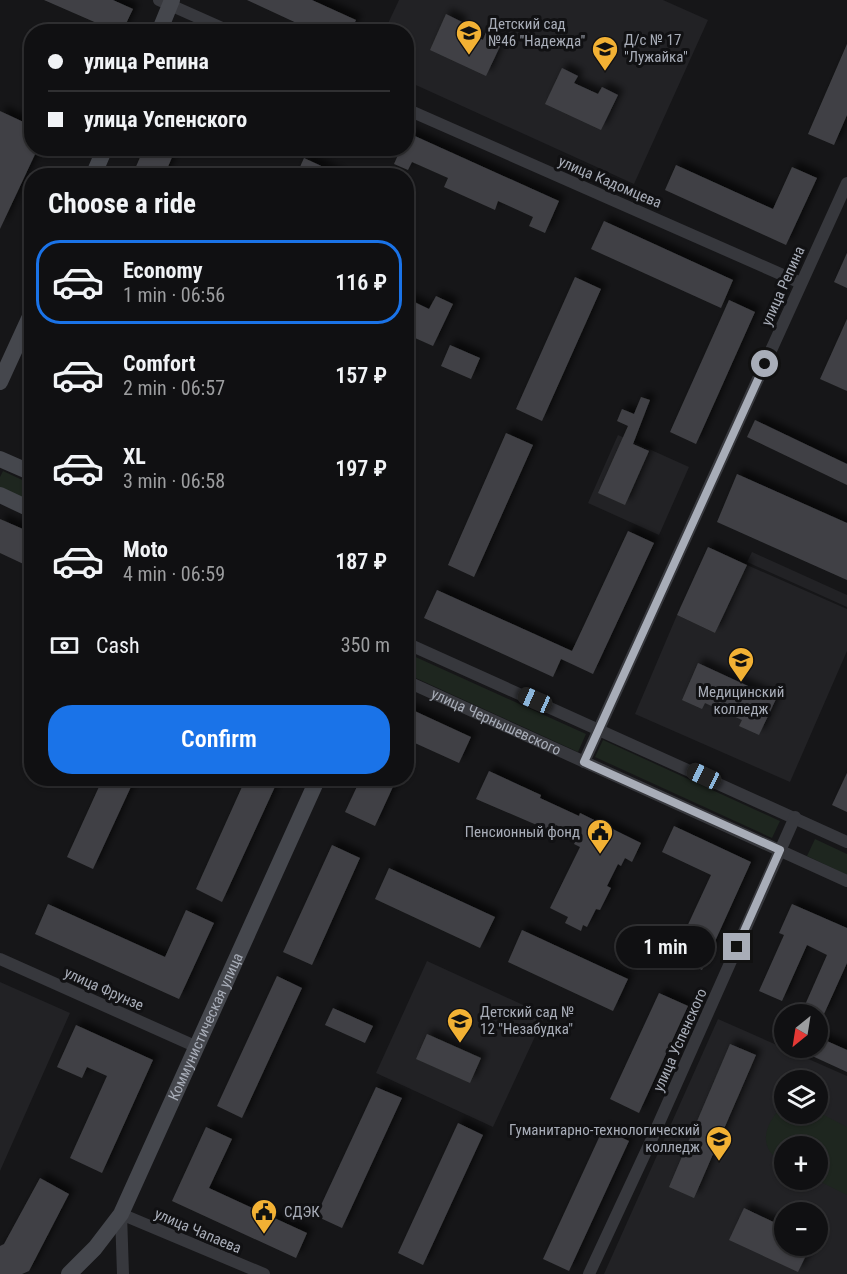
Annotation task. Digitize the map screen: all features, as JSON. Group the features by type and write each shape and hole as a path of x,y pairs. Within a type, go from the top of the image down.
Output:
{"main road":[{"path":"161,24 167,2"},
{"path":"0,382 24,330"},
{"path":"0,459 24,470"},
{"path":"0,495 24,506"},
{"name":"Коммунистическая улица","path":"59,1274 73,1270 95,1248 121,1214 314,786"}],"street":[{"path":"167,2 214,24"},
{"name":"улица Кадомцева","path":"414,113 801,283"},
{"name":"улица Репина","path":"584,762 847,183"},
{"path":"414,647 847,842"},
{"name":"улица Чернышевского","path":"414,685 847,881"},
{"name":"улица Успенского","path":"590,1274 795,817"},
{"name":"улица Фрунзе","path":"0,959 197,1047"},
{"path":"121,1214 123,1274"},
{"name":"улица Чапаева","path":"121,1214 264,1274"}],"shaded area":[{"name":"Д/с № 17 \"Лужайка\"","path":"399,0 663,0 708,20 634,184 414,84 414,24 388,24"},
{"path":"618,435 689,467 659,535 588,503"},
{"path":"3,471 24,481 24,501 0,490 0,477"},
{"path":"752,552 847,595 847,607 747,562"},
{"name":"Медицинский колледж","path":"747,565 847,609 847,651 790,782 635,714 677,615 715,633"},
{"path":"414,656 586,734 578,752 414,677"},
{"path":"603,740 780,821 772,838 595,757"},
{"path":"815,839 847,854 847,875 807,856"},
{"name":"Детский сад № 12 \"Незабудка\"","path":"427,961 545,1015 493,1127 376,1073"},
{"path":"0,982 70,1013 0,1171"},
{"name":"Гуманитарно-технологический колледж","path":"718,1019 774,1044 774,1058 806,1058 847,1076 847,1274 604,1274"},
{"path":"774,1117 774,1124 828,1124 828,1117 847,1127 847,1195 828,1186 828,1136 774,1136 774,1156 766,1143 768,1128"}],"building":[{"path":"44,0 113,0 133,9 126,24 99,24"},
{"path":"247,0 312,0 356,20 354,24 299,24"},
{"path":"446,14 462,22 459,29 483,40 486,32 503,40 486,76 430,50"},
{"path":"847,44 847,115 834,145 808,134"},
{"path":"562,68 578,76 574,83 598,94 602,87 618,95 601,130 545,104"},
{"path":"0,111 24,122 24,156 34,156 29,168 24,168 24,178 0,229"},
{"path":"414,136 559,201 545,233 529,226 533,217 498,201 495,210 444,187 448,178 412,162 409,168 394,164 398,156 414,156"},
{"path":"141,156 173,156 167,168 135,168"},
{"path":"304,158 326,168 300,168"},
{"path":"676,165 773,209 792,167 817,178 786,245 665,190"},
{"path":"604,221 733,280 721,308 591,249"},
{"path":"847,253 847,288 834,282"},
{"path":"575,277 601,289 542,421 516,409"},
{"path":"436,296 453,304 433,346 414,338 414,302 429,309"},
{"path":"729,300 755,312 696,444 670,432"},
{"path":"847,319 847,391 820,379"},
{"path":"450,345 480,358 471,379 441,366"},
{"path":"641,397 650,400 633,444 649,451 625,505 598,493 628,426 617,421 622,409 634,414"},
{"path":"755,420 847,464 847,485 747,437"},
{"path":"506,433 533,445 474,577 448,565"},
{"path":"737,474 847,523 847,580 717,522"},
{"path":"0,519 24,530 24,564 0,553"},
{"path":"628,531 654,543 593,674 561,659 553,677 424,618 437,590 572,651"},
{"path":"708,547 747,565 715,633 677,615"},
{"path":"698,663 776,699 759,735 739,726 742,720 705,703 702,709 682,700"},
{"path":"414,711 471,737 459,763 414,743"},
{"path":"489,771 541,795 540,798 579,816 580,813 641,843 632,862 625,858 621,866 618,864 607,886 611,888 600,910 596,909 587,927 583,925 581,931 565,923 568,917 550,908 580,847 574,844 578,836 556,825 553,832 476,799"},
{"path":"847,773 847,812 832,805"},
{"path":"99,786 131,786 93,869 67,857"},
{"path":"242,786 275,786 222,902 196,889"},
{"path":"357,786 393,786 375,826 345,812"},
{"path":"674,826 751,862 702,970 673,957 711,875 662,852"},
{"path":"332,845 360,858 312,965 283,952"},
{"path":"389,868 495,917 480,948 375,899"},
{"path":"48,904 165,957 186,910 214,923 179,999 35,934"},
{"path":"792,904 847,928 847,963 828,1005 805,1004 827,955 807,945 782,1001 759,991 784,935 779,933"},
{"path":"522,930 628,979 613,1011 508,962"},
{"path":"277,976 302,988 242,1118 217,1106"},
{"path":"659,993 688,1006 639,1113 610,1099"},
{"path":"333,1008 373,1026 365,1043 325,1025"},
{"path":"76,1025 153,1060 102,1173 70,1158 107,1076 87,1067 82,1078 57,1067"},
{"path":"427,1034 481,1058 470,1083 416,1059"},
{"path":"828,1041 847,1050 847,1072 817,1058 828,1058"},
{"path":"730,1044 756,1055 694,1198 669,1187"},
{"path":"376,1087 402,1098 342,1228 316,1216"},
{"path":"458,1123 483,1135 423,1265 398,1253"},
{"path":"206,1127 232,1139 209,1188 307,1233 296,1258 172,1201"},
{"path":"603,1129 629,1141 569,1271 543,1259"},
{"path":"40,1178 69,1194 29,1271 22,1274 0,1274 0,1246 4,1244"},
{"path":"744,1208 774,1222 774,1256 806,1256 798,1272 729,1240"}],"place":[{"name":"Детский сад №46 \"Надежда\"","path":"469,56"},
{"name":"Д/с № 17 \"Лужайка\"","path":"605,72"},
{"name":"Медицинский колледж","path":"741,683"},
{"name":"Пенсионный фонд","path":"600,855"},
{"name":"Детский сад № 12 \"Незабудка\"","path":"460,1044"},
{"name":"Гуманитарно-технологический колледж","path":"719,1162"},
{"name":"СДЭК","path":"264,1235"}],"route":[{"path":"737,947 780,850 584,762 765,364"}]}
